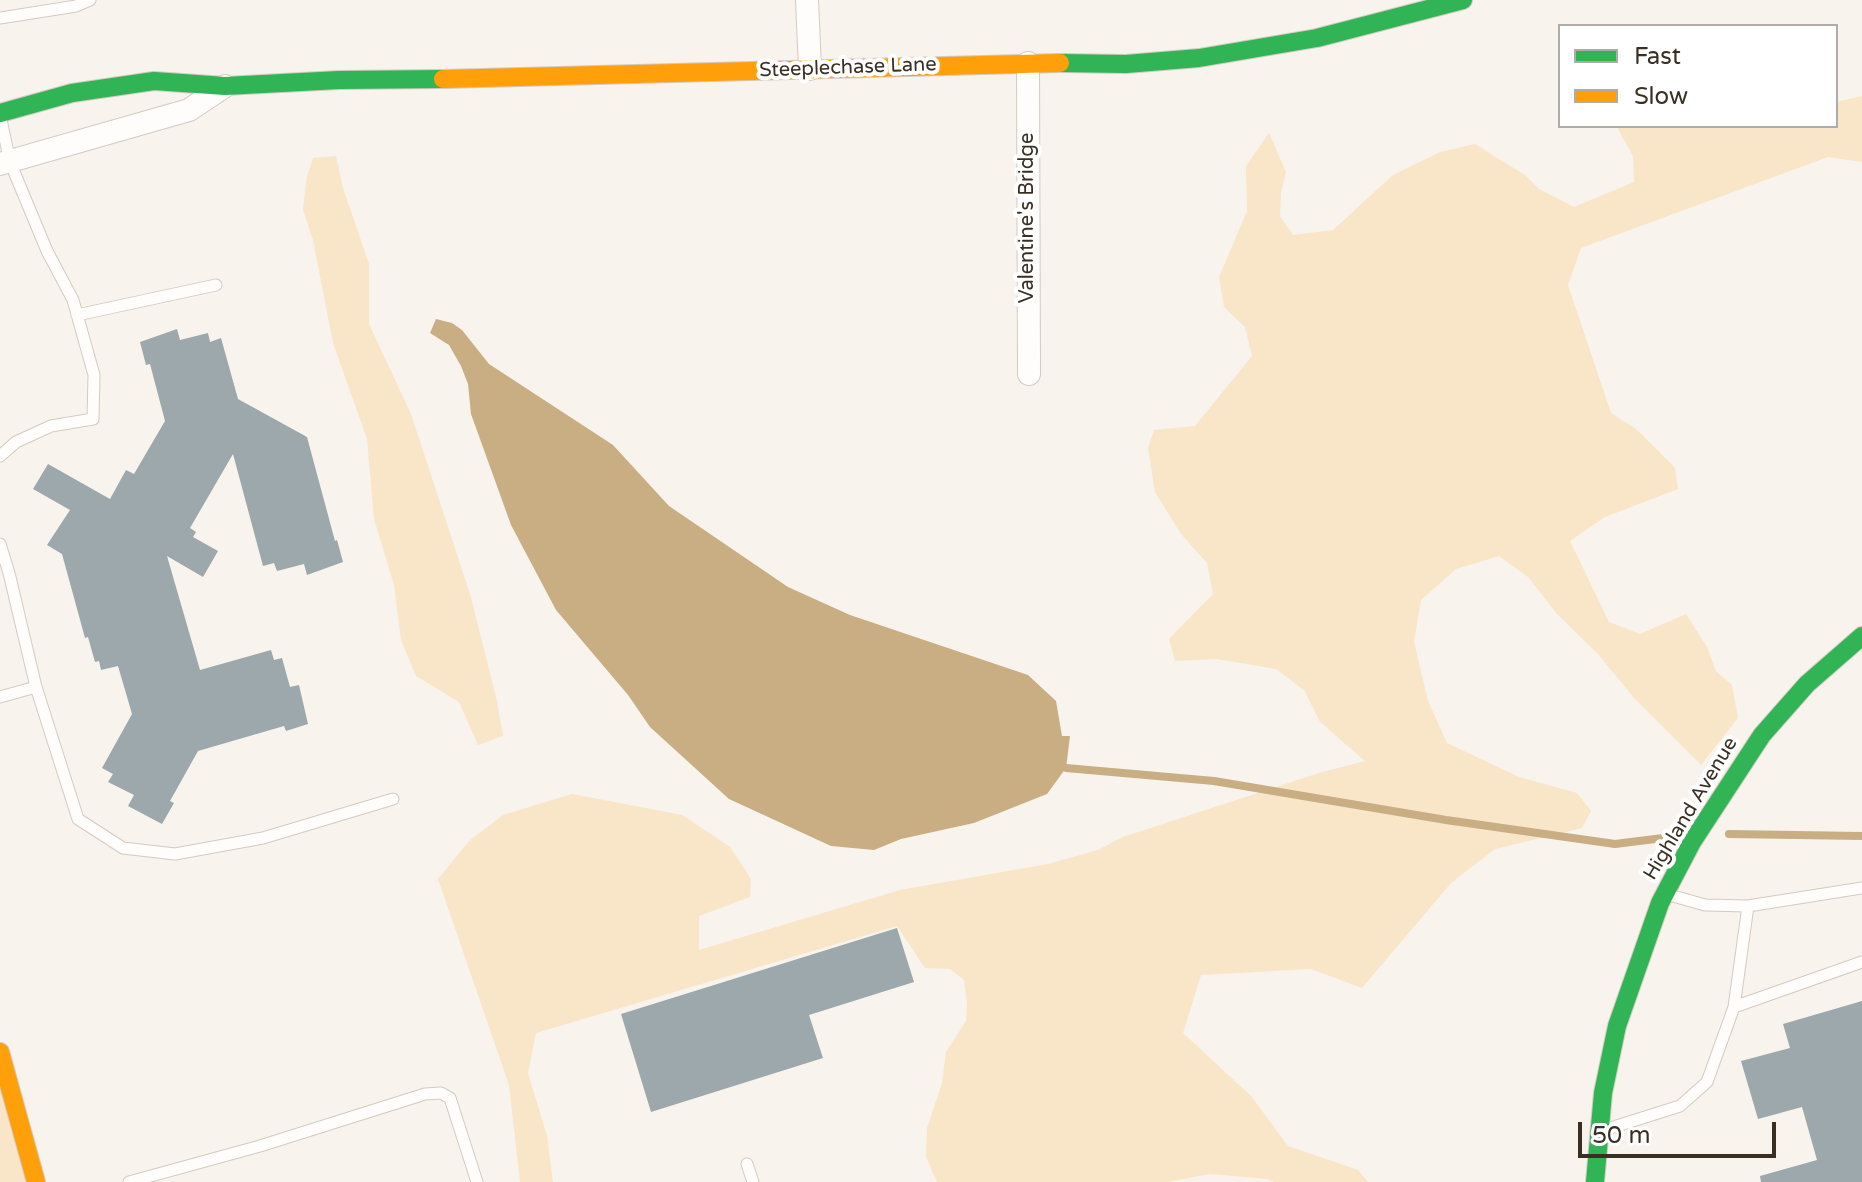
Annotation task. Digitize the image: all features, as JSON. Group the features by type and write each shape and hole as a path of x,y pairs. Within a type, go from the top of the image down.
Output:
{"street":[{"path":"807,0 810,69"},
{"name":"Steeplechase Lane","path":"0,114 72,93 154,81 225,86 339,80 483,79 1028,63 1126,64 1199,58 1317,38 1455,1"},
{"name":"Valentine's Bridge","path":"1028,63 1029,374"},
{"path":"5,163 189,110 225,86"},
{"name":"Highland Avenue","path":"1595,1182 1603,1093 1617,1026 1665,894 1692,842 1762,735 1807,684 1862,636"},
{"path":"0,1052 36,1182"}],"lane":[{"path":"0,18 76,6 90,0"},
{"path":"0,114 5,163 73,300 94,375 93,419 51,426 16,442 0,456"},
{"path":"77,315 216,285"},
{"path":"0,544 36,687 78,819 123,848 175,854 263,838 393,799"},
{"path":"0,697 36,687"},
{"path":"1665,894 1705,905 1748,906 1862,888"},
{"path":"1598,1132 1680,1106 1707,1082 1734,1007 1748,906"},
{"path":"1734,1007 1862,962"},
{"path":"129,1182 272,1143 425,1094 441,1093 450,1098 477,1182"},
{"path":"747,1164 753,1182"}],"shaded area":[{"path":"1862,96 1862,162 1828,157 1581,248 1568,285 1611,413 1635,428 1675,468 1678,489 1605,517 1570,541 1609,622 1640,634 1686,614 1707,647 1716,671 1732,685 1738,718 1701,765 1635,699 1597,653 1557,614 1528,577 1499,556 1456,569 1421,600 1414,642 1428,701 1447,743 1519,777 1577,793 1591,811 1582,828 1495,849 1451,883 1362,988 1311,969 1201,975 1183,1033 1251,1096 1288,1146 1358,1170 1368,1182 1275,1182 1210,1174 1167,1182 937,1182 926,1157 927,1128 942,1083 946,1052 966,1021 964,980 950,969 925,968 897,926 536,1033 528,1073 547,1136 553,1182 520,1182 509,1085 438,879 469,841 503,815 572,794 682,815 730,847 751,879 750,897 699,916 699,950 900,890 1048,864 1098,850 1123,837 1365,761 1320,722 1304,690 1276,669 1217,659 1175,661 1169,639 1213,594 1207,563 1181,534 1155,492 1148,448 1154,430 1195,426 1252,356 1245,327 1224,307 1219,277 1247,211 1246,166 1269,133 1286,172 1280,216 1293,235 1333,230 1393,175 1440,152 1475,144 1525,175 1539,189 1574,207 1634,182 1633,156 1619,128 1838,128 1838,102"},
{"path":"336,156 343,188 369,264 369,324 411,414 470,594 497,701 503,736 478,745 459,702 416,676 401,640 394,585 374,519 367,439 333,343 313,240 303,210 307,176 313,158"},
{"path":"436,319 452,323 462,330 489,364 613,445 669,506 788,587 850,615 1028,675 1056,701 1062,736 1070,736 1066,768 1047,794 974,823 901,839 874,850 831,846 729,799 650,727 628,695 556,610 511,525 471,414 468,384 461,366 449,345 430,333"},
{"path":"0,1052 36,1182 0,1182"}],"building":[{"path":"177,329 180,340 208,333 210,342 221,338 238,399 307,437 343,562 307,575 304,564 277,571 274,563 263,566 233,454 190,528 196,532 193,537 218,551 203,577 167,556 200,670 271,650 274,660 282,658 290,687 299,685 308,724 286,731 284,726 198,751 170,801 174,803 162,824 128,806 134,795 108,782 113,774 102,768 132,714 118,666 101,670 99,661 95,662 88,637 85,638 62,554 47,545 70,510 33,489 48,464 110,499 126,470 134,474 165,421 150,364 146,365 140,342"},
{"path":"897,928 914,982 809,1015 823,1058 651,1112 621,1014"},
{"path":"1862,1001 1862,1182 1761,1182 1760,1176 1817,1160 1802,1107 1758,1119 1741,1061 1790,1048 1783,1024"}],"waterway":[{"path":"1066,768 1214,781 1446,820 1615,844 1679,836"},
{"path":"1729,834 1862,836"}],"traffic: fast":[{"path":"1060,63 1126,64 1199,58 1317,38 1463,0"},
{"path":"0,113 72,93 154,81 225,86 443,79"},
{"path":"1595,1182 1603,1093 1617,1026 1660,903 1692,842 1762,735 1807,684 1862,636"}],"traffic: slow":[{"path":"443,79 1060,63"},
{"path":"0,1052 36,1182"}]}
